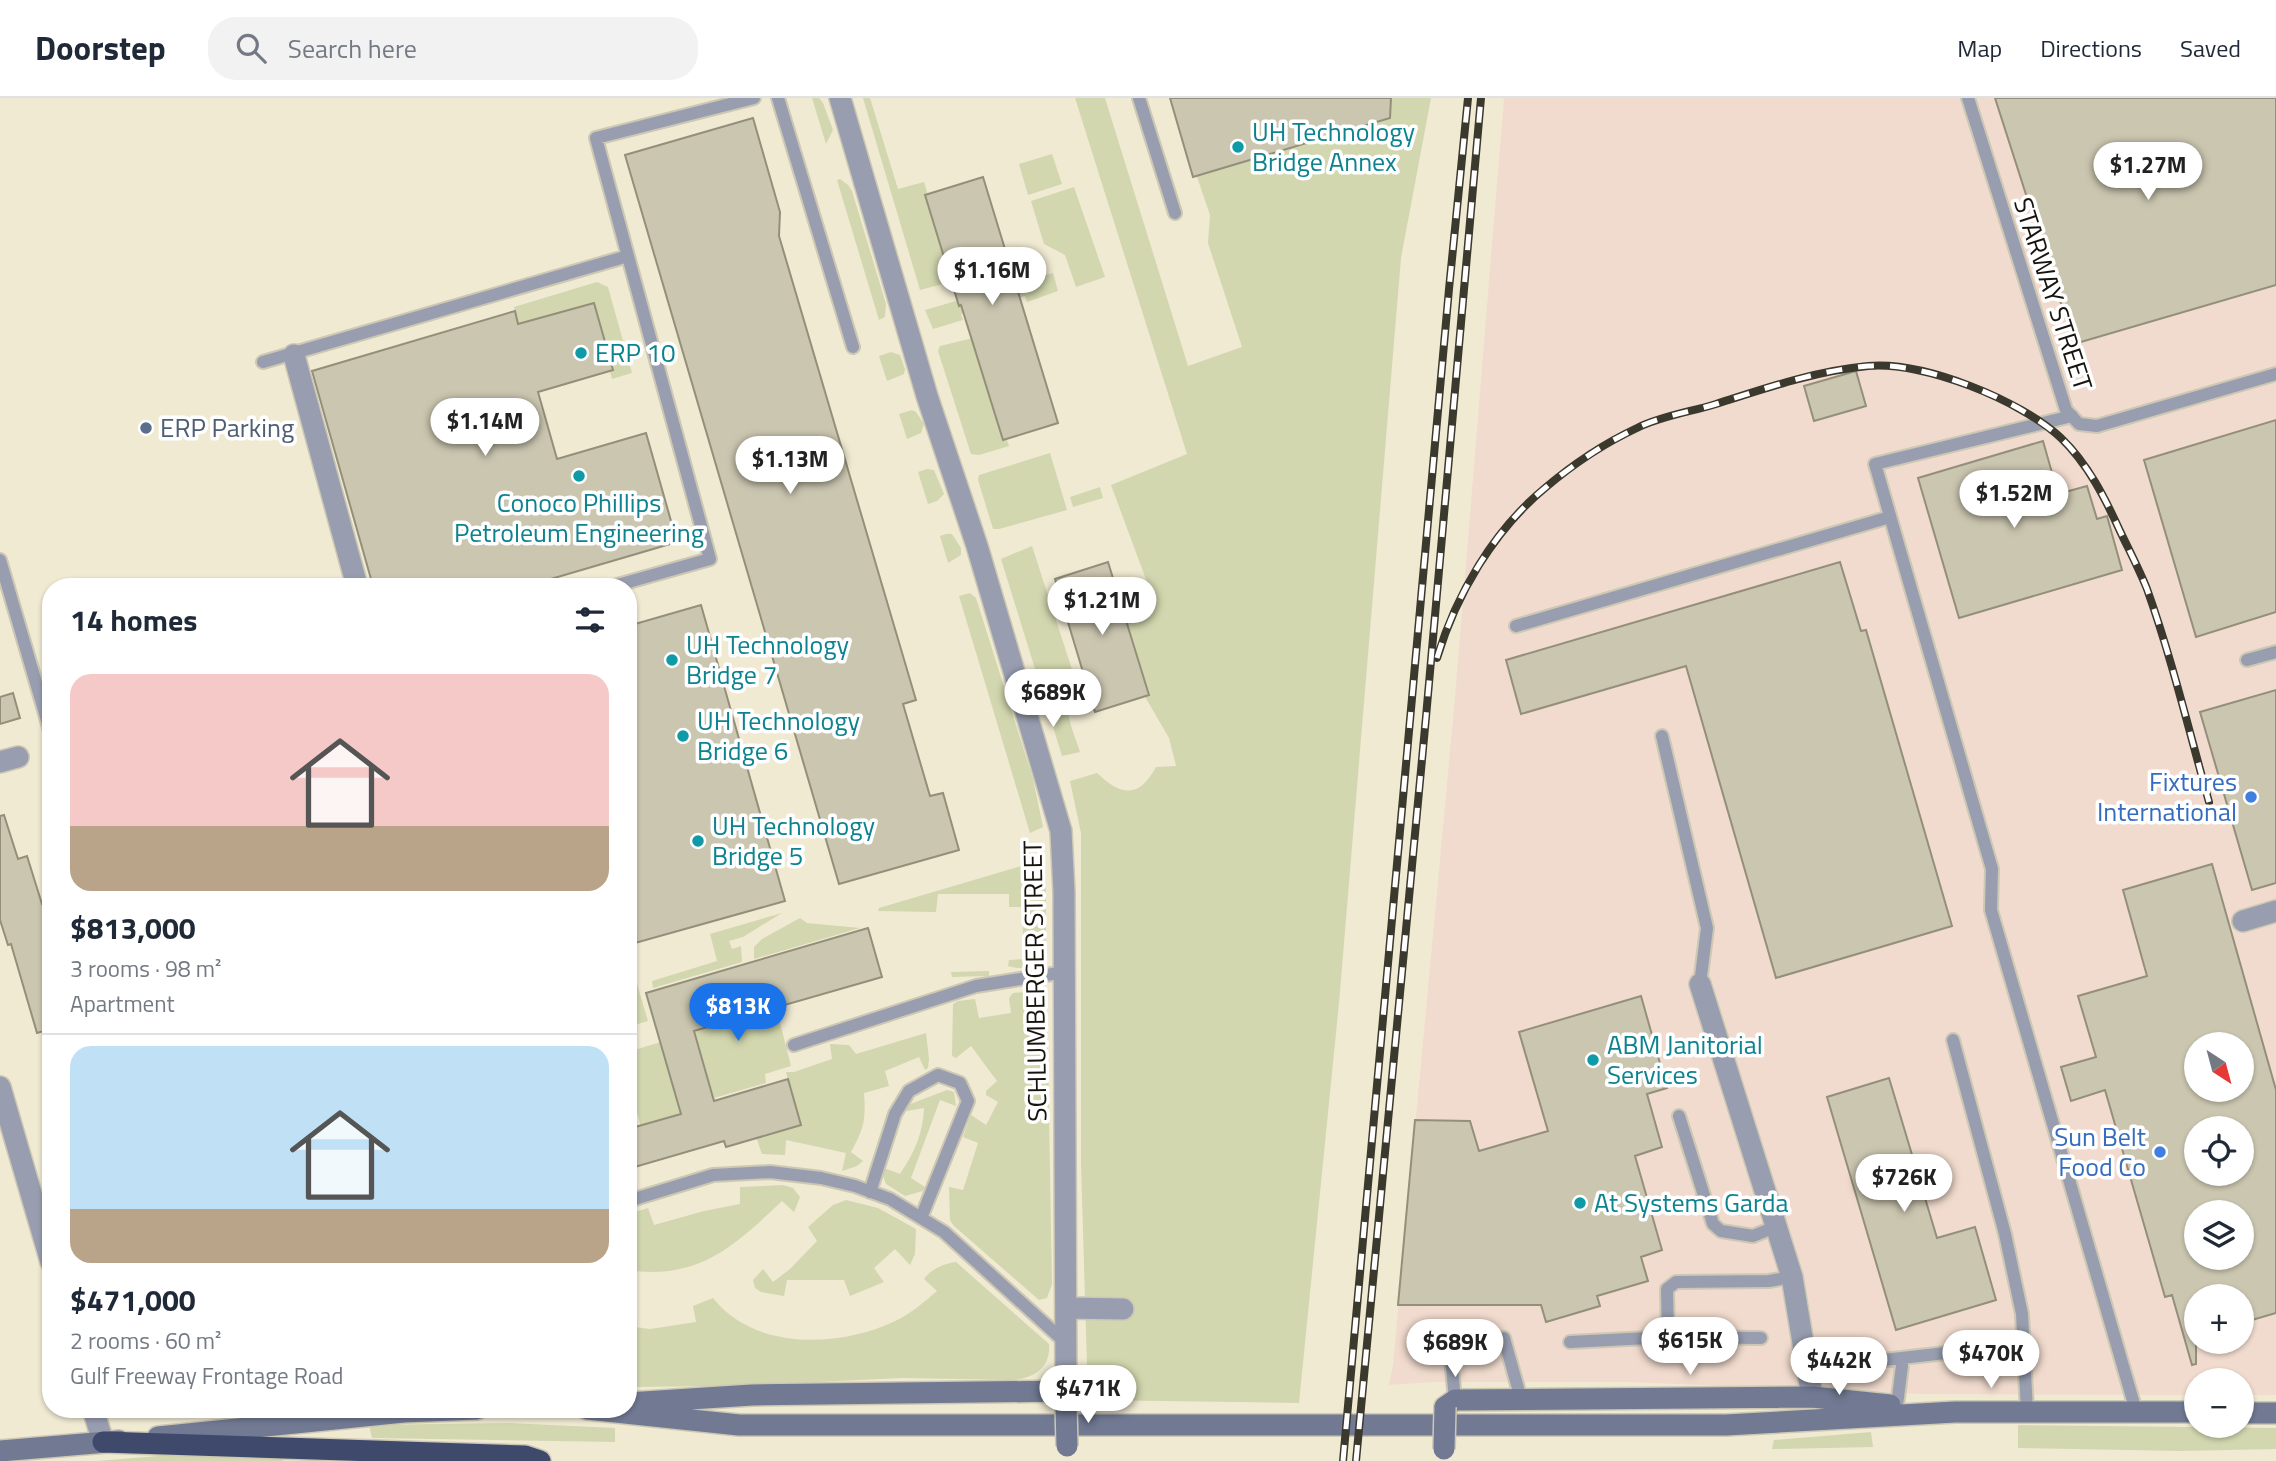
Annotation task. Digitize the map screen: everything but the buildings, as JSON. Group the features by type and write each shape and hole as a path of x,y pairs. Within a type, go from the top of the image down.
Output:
{"highway":[{"path":"103,1442 525,1456 540,1461"}],"main road":[{"path":"637,1402 752,1395 1066,1398 1066,1454"},
{"path":"1444,1455 1450,1403 1521,1399 1812,1397 1897,1410"},
{"path":"637,1414 739,1425 1712,1425 1897,1410 2184,1412"},
{"path":"2254,1413 2276,1413"},
{"path":"0,1451 250,1428 321,1418"}],"street":[{"name":"SCHLUMBERGER STREET","path":"840,98 927,396 977,547 1061,831 1065,972 1066,1398"},
{"path":"294,355 355,578"},
{"path":"2243,921 2276,911"},
{"path":"1700,984 1792,1277 1812,1397"},
{"path":"0,1087 42,1231"},
{"path":"1067,1308 1123,1309"},
{"path":"96,1418 103,1442"}],"lane":[{"path":"637,580 710,559 596,138 754,98"},
{"path":"778,98 853,347"},
{"path":"1139,98 1175,214"},
{"name":"STARWAY STREET","path":"1968,98 2066,410 2078,424 2097,426 2276,374"},
{"path":"263,362 628,256"},
{"path":"2072,416 1875,464 1992,869 1992,910 2136,1411"},
{"path":"1516,626 1890,517"},
{"path":"0,560 42,703"},
{"path":"2247,660 2276,652"},
{"path":"1662,736 1707,928 1700,984"},
{"path":"794,1045 976,986 1065,972"},
{"path":"1953,1040 2005,1234 2022,1314 2027,1411"},
{"path":"870,1192 895,1114 909,1091 938,1075 960,1083 968,1101 921,1218"},
{"path":"1678,1116 1713,1224 1721,1231 1753,1236 1775,1227"},
{"path":"637,1198 713,1175 770,1172 821,1178 855,1186 890,1199 944,1232 1066,1343"},
{"path":"1668,1337 1667,1289 1676,1282 1769,1281 1792,1277"},
{"path":"1570,1342 1668,1337 1761,1338"},
{"path":"1504,1338 1521,1399"},
{"path":"1858,1363 2024,1344"},
{"path":"1450,1347 1450,1403"},
{"path":"1897,1410 1903,1358"},
{"path":"250,1428 258,1418"}],"shaded area":[{"path":"1504,98 2276,98 2276,1395 2254,1395 2254,1368 2184,1368 2184,1395 1922,1394 1627,1382 1432,1382 1389,1385 1455,698"}],"green space":[{"path":"812,98 819,98 823,103 833,130 826,144"},
{"path":"863,98 870,98 898,189 924,182 954,281 920,290"},
{"path":"1075,98 1105,98 1188,366 1242,347 1208,243 1210,215 1196,174 1389,98 1431,98 1401,258 1339,1003 1299,1403 1088,1400 1081,1164 1081,833 1070,781 1097,773 1114,787 1130,791 1143,784 1156,767 1176,766 1169,738 1144,695 1121,610 1154,601 1111,485 1187,454"},
{"path":"1052,154 1062,184 1028,195 1019,164"},
{"path":"840,179 852,191 886,304 885,317 879,320 837,180"},
{"path":"1074,187 1105,277 1076,287 1065,255 1044,244 1031,201"},
{"path":"1053,273 1058,291 1027,302 1025,296 961,314 963,320 933,329 925,310"},
{"path":"597,282 608,287 632,373 612,379 592,305 537,391 514,307"},
{"path":"973,338 1009,446 979,455 971,454 938,351 940,346"},
{"path":"891,352 900,355 905,369 904,374 887,381 879,356"},
{"path":"912,410 924,424 921,433 907,439 899,414"},
{"path":"1050,453 1067,510 993,529 978,480 979,475"},
{"path":"934,470 944,494 937,501 928,504 918,472"},
{"path":"1100,487 1103,498 1073,507 1070,497"},
{"path":"952,534 961,548 961,555 948,563 940,536"},
{"path":"1032,546 1077,685 1068,709 1080,752 1062,756 1001,559"},
{"path":"970,593 976,598 1033,779 1043,827 1030,833 959,596"},
{"path":"1041,862 1046,871 1046,951 1040,961 1031,966 1008,966 1009,960 1024,959 1022,907 1009,907 1009,894 938,894 936,912 878,911 879,908"},
{"path":"782,913 743,937 729,941 732,949 741,946 742,962 653,988 652,981 717,961 710,934"},
{"path":"800,918 807,923 860,928 754,959 754,947 762,939"},
{"path":"989,971 989,976 952,977 951,972"},
{"path":"637,984 648,1021 637,1024"},
{"path":"1013,993 1042,993 1047,1002 1052,1284 1047,1298 1039,1300 954,1226 950,1220 949,1187 963,1190 978,1143 963,1137 971,1115 986,1125 998,1102 986,1095 986,1091 997,1081 971,1046 956,1058 952,1056 953,1004 975,999 979,1018 1011,1013 1009,998"},
{"path":"776,1007 791,1066 765,1074 766,1083 714,1098 695,1032"},
{"path":"926,1033 928,1068 925,1070 919,1057 885,1071 889,1086 864,1093 863,1124 851,1152 863,1161 857,1166 842,1171 846,1153 786,1140 785,1155 762,1154 756,1137 800,1123 786,1072 794,1072 832,1059 830,1044 849,1045 856,1054"},
{"path":"661,1042 685,1115 641,1127 637,1112 637,1049"},
{"path":"947,1090 954,1092 956,1106 940,1100 911,1178 925,1187 923,1191 905,1196 886,1184 882,1173 884,1168 900,1174 920,1135 924,1108 907,1111 905,1106"},
{"path":"783,1185 793,1188 800,1197 794,1212 782,1201 732,1245 695,1265 675,1270 637,1271 637,1211 648,1208 654,1225 740,1204 740,1187"},
{"path":"846,1200 878,1208 916,1229 915,1254 910,1265 895,1249 874,1268 884,1282 850,1296 844,1280 787,1280 784,1296 761,1292 755,1288 753,1280 763,1269 773,1282 790,1269 817,1241 808,1227 833,1205"},
{"path":"956,1262 1049,1344 1047,1359 1040,1370 1028,1377 1013,1380 902,1378 733,1386 637,1387 637,1327 650,1329 696,1322 693,1306 713,1298 730,1315 773,1335 822,1340 847,1337 871,1331 910,1312 937,1291 924,1279 927,1275"},
{"path":"509,1423 615,1428 615,1442 372,1438 369,1425"},
{"path":"2018,1425 2184,1427 2184,1438 2254,1438 2254,1428 2276,1428 2276,1449 2180,1451 2018,1448"},
{"path":"1871,1432 1873,1447 1772,1449 1774,1440"},
{"path":"219,1451 283,1454 283,1461 97,1461"}],"railway":[{"path":"1343,1461 1468,98"},
{"path":"1356,1461 1481,98"},
{"path":"1437,658 1466,588 1493,544 1526,505 1545,488 1601,448 1656,420 1810,376 1868,366 1916,370 1970,386 2021,410 2061,438 2088,470 2147,589 2209,802"}],"place":[{"name":"UH Technology Bridge Annex","path":"1238,147"},
{"name":"ERP 10","path":"581,353"},
{"name":"ERP Parking","path":"146,428"},
{"name":"Conoco Phillips Petroleum Engineering","path":"579,476"},
{"name":"UH Technology Bridge 7","path":"672,660"},
{"name":"UH Technology Bridge 6","path":"683,736"},
{"name":"Fixtures International","path":"2251,797"},
{"name":"UH Technology Bridge 5","path":"698,841"},
{"name":"ABM Janitorial Services","path":"1593,1060"},
{"name":"Sun Belt Food Co","path":"2160,1152"},
{"name":"At Systems Garda","path":"1580,1203"}]}
